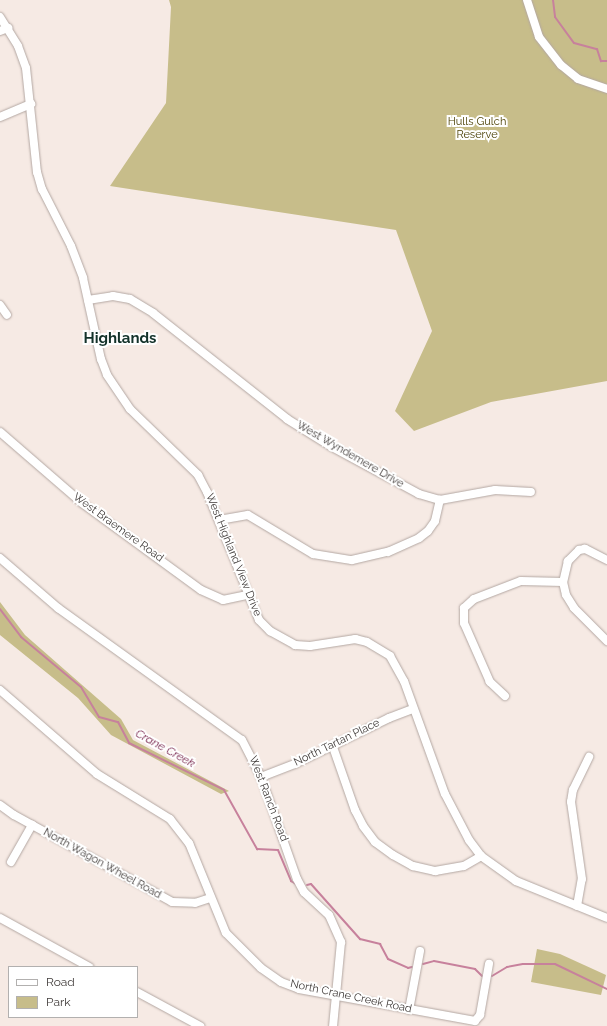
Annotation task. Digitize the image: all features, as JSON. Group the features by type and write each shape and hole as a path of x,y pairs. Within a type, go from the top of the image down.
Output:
{"street":[{"path":"527,0 539,37 561,65 578,79 607,89"},
{"name":"West Highland View Drive","path":"0,17 4,30 26,68 37,172 42,189 71,246 88,300 101,359 114,388 130,409 198,475 219,520 247,595 259,620 283,640 310,646 355,639 378,647 390,656 399,668 445,794 469,840 481,856 497,870 516,881 607,918"},
{"path":"0,117 31,104"},
{"name":"West Wyndemere Drive","path":"88,300 114,296 130,299 153,313 287,419 332,447 419,494 440,500 494,490 531,492"},
{"path":"0,304 7,315"},
{"name":"West Braemere Road","path":"0,432 82,503 201,590 223,600 247,595"},
{"path":"219,520 248,515 313,554 352,560 388,552 419,538 428,531 434,521 440,500"},
{"path":"607,560 585,549 579,550 573,553 566,566 563,582 566,595 574,608 607,641"},
{"name":"West Ranch Road","path":"0,558 58,608 230,730 250,752 261,777 297,879 304,892 329,915 335,925 341,942 334,1026"},
{"path":"505,696 490,682 464,623 464,608 474,599 521,581 563,582"},
{"name":"North Crane Creek Road","path":"0,690 97,774 170,819 189,843 210,898 226,933 262,968 289,985 409,1010 477,1021 489,964"},
{"name":"North Tartan Place","path":"261,777 333,747 389,718 413,709"},
{"path":"333,747 355,810 363,826 375,842 393,855 413,866 435,871 464,866 481,856"},
{"path":"577,906 582,879 571,802 574,790 589,757"},
{"name":"North Wagon Wheel Road","path":"0,805 32,825 172,902 195,903 210,898"},
{"path":"11,862 32,825"},
{"path":"0,918 87,966"},
{"path":"409,1010 420,951"},
{"path":"138,993 200,1026"}],"green space":[{"name":"Hulls Gulch Reserve","path":"169,0 607,0 607,381 491,402 414,431 395,411 432,331 396,230 110,186 166,103 171,7"},
{"path":"0,602 25,635 121,719 133,740 229,791 221,794 111,735 78,698 0,635"},
{"path":"537,949 560,954 606,975 601,995 531,982"}],"waterway":[{"path":"553,0 555,17 574,43 597,49 601,61 607,61"},
{"name":"Crane Creek","path":"0,609 21,637 81,687 99,717 118,722 129,743 224,790 257,849 278,850 291,881 296,884"},
{"name":"Crane Creek","path":"307,885 311,884 360,939 380,944 388,959 408,968 412,967"},
{"name":"Crane Creek","path":"423,964 434,961 475,969 482,976"},
{"name":"Crane Creek","path":"492,976 507,967 523,964 555,964 607,989"}],"district":[{"name":"Highlands","path":"120,339"}]}
